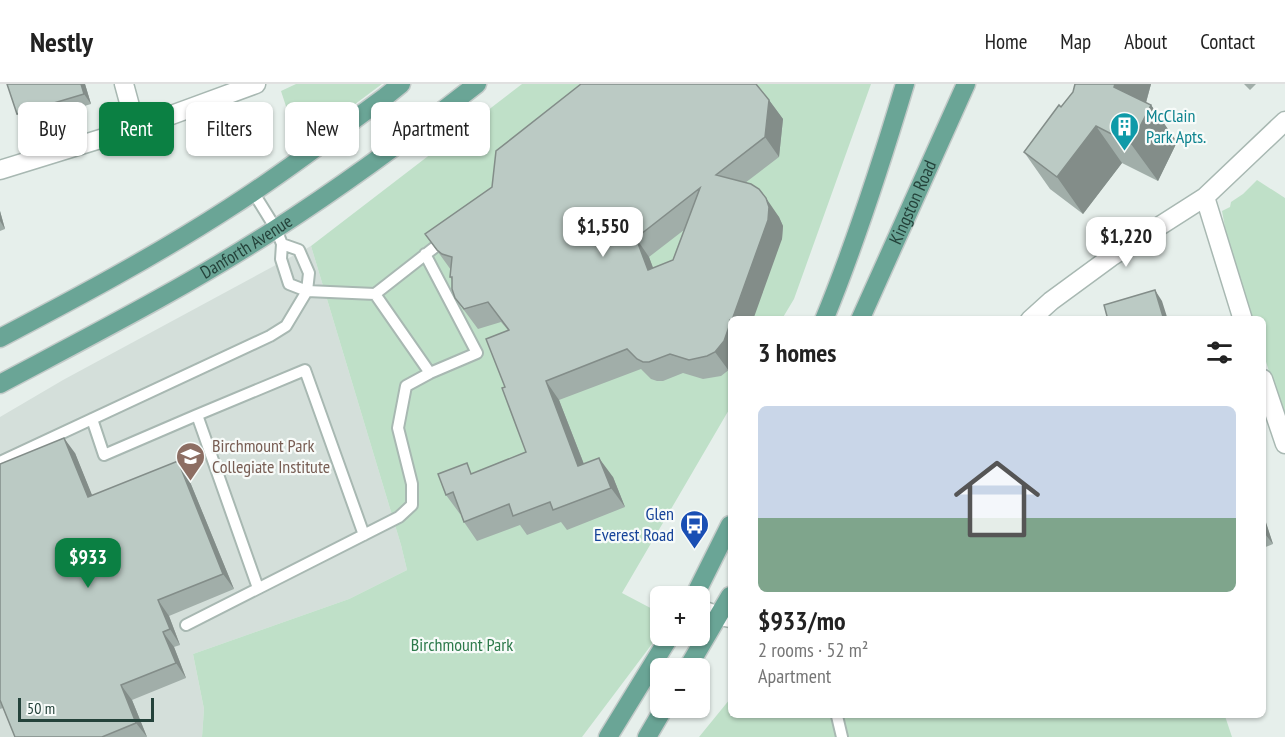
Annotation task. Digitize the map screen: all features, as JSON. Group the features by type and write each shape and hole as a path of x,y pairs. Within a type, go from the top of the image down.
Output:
{"main road":[{"path":"0,338 136,265 253,192 401,84"},
{"name":"Danforth Avenue","path":"0,384 209,270 279,237 477,84"},
{"path":"826,316 847,263 905,84"},
{"name":"Kingston Road","path":"862,316 966,84"},
{"path":"700,586 728,529"},
{"path":"695,658 725,617"},
{"path":"608,737 664,646"},
{"path":"647,737 658,718"}],"street":[{"path":"124,84 129,102"},
{"path":"174,114 256,84"},
{"path":"1034,316 1111,257 1205,197 1285,121"},
{"path":"0,170 99,139"},
{"path":"1205,197 1243,316"},
{"path":"1266,388 1285,444"},
{"path":"710,612 725,617"}],"lane":[{"path":"253,192 279,237 281,259 290,284 307,291 375,294 453,233"},
{"path":"0,462 270,336 286,326 307,291 309,273 298,250 279,237"},
{"path":"186,625 399,517 412,505 412,484 398,428 406,386 477,353 425,254"},
{"path":"375,294 430,373"},
{"path":"92,420 104,455 305,370 364,535"},
{"path":"197,415 258,588"},
{"path":"837,718 842,737"}],"shaded area":[{"name":"Birchmount Park Collegiate Institute","path":"311,246 407,570 349,599 193,654 204,709 202,737 0,737 0,417 63,380"}],"green space":[{"path":"296,84 382,84 358,102 285,103 281,91"},
{"name":"Birchmount Park","path":"522,84 871,84 794,299 784,316 728,316 728,411 622,593 650,608 650,646 582,737 202,737 204,709 193,654 349,599 407,570 311,246 428,156 490,156 490,109"},
{"path":"1257,180 1285,198 1285,423 1266,362 1266,316 1252,316 1227,238 1222,211 1230,207 1231,202"},
{"path":"728,701 728,718 1226,718 1232,737 699,737"}],"building":[{"path":"7,84 81,84 84,94 57,102 18,102 17,114"},
{"path":"581,84 756,84 769,100 765,137 716,175 751,184 759,189 769,207 768,220 733,316 728,316 728,330 724,341 715,352 689,360 670,354 643,362 627,349 546,381 578,466 599,458 611,488 553,510 550,502 513,516 509,504 464,522 453,492 446,495 438,474 467,463 471,474 526,452 502,388 505,387 486,339 509,330 488,302 464,309 455,298 452,289 452,277 450,277 452,257 437,250 425,234 492,187 496,151","holes":["700,188 673,260 648,270 636,238"]},
{"path":"1075,84 1115,84 1114,87 1151,105 1131,144 1096,126 1057,177 1024,152 1059,105 1061,107 1073,92"},
{"path":"1155,290 1163,316 1107,316 1104,305"},
{"path":"64,438 88,497 178,461 223,574 158,600 170,629 163,632 176,663 121,685 136,723 102,737 15,737 0,700 0,464"}],"place":[{"name":"McClain Park Apts.","path":"1125,152"},
{"name":"Birchmount Park Collegiate Institute","path":"191,482"},
{"name":"Glen Everest Road","path":"695,550"}]}
